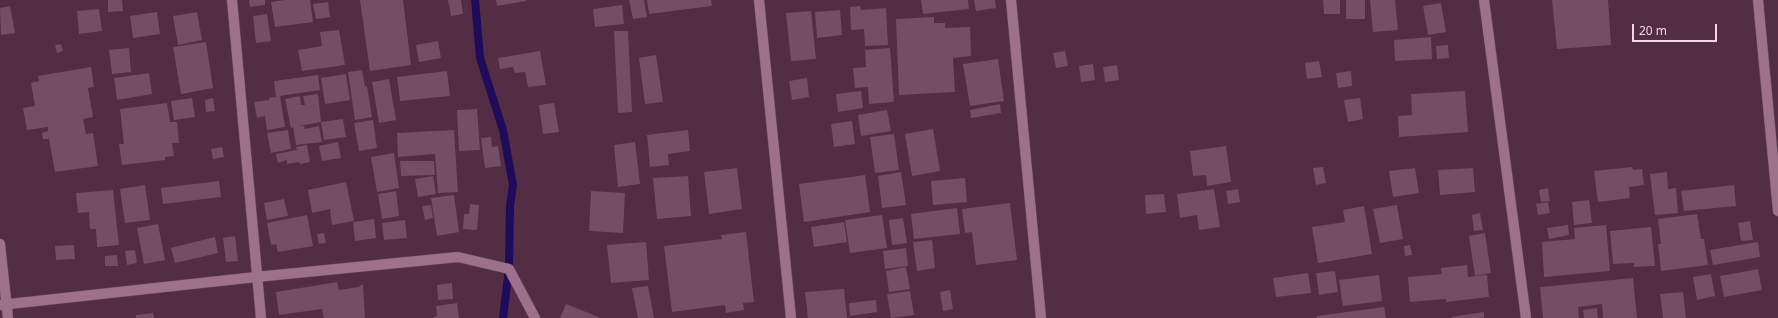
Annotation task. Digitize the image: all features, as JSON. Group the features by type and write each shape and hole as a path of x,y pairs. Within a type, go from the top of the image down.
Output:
{"street":[{"path":"232,0 261,318"},
{"path":"759,0 791,318"},
{"path":"1011,0 1041,318"},
{"path":"1484,0 1526,318"},
{"path":"1758,0 1778,212"},
{"path":"0,244 3,305 8,318"},
{"path":"3,305 256,276 458,257 509,269 534,318"}],"building":[{"path":"108,0 122,0 123,11 108,12"},
{"path":"249,0 265,0 265,5 250,7"},
{"path":"285,0 310,0 313,22 275,27 271,2"},
{"path":"360,0 403,0 411,65 370,71"},
{"path":"448,0 461,0 463,14 451,16"},
{"path":"496,0 526,0 526,1 497,6"},
{"path":"629,0 644,0 647,17 633,19"},
{"path":"647,0 711,0 712,6 649,14"},
{"path":"921,0 968,0 969,9 923,14"},
{"path":"974,0 995,0 996,8 976,11"},
{"path":"1323,0 1340,0 1340,14 1324,14"},
{"path":"1346,0 1365,0 1365,19 1346,19"},
{"path":"1370,0 1395,0 1398,30 1373,32"},
{"path":"1552,0 1608,0 1611,45 1557,49"},
{"path":"328,2 330,17 316,19 313,4"},
{"path":"1441,3 1446,32 1428,35 1423,6"},
{"path":"622,5 624,24 595,27 593,9"},
{"path":"10,6 15,33 1,35 0,8"},
{"path":"860,6 861,10 886,8 888,45 865,46 864,29 851,30 850,7"},
{"path":"99,9 102,31 79,34 77,11"},
{"path":"840,10 842,35 817,38 815,12"},
{"path":"811,11 816,59 791,61 786,13"},
{"path":"157,12 160,34 133,38 130,16"},
{"path":"197,12 202,40 178,45 173,16"},
{"path":"267,14 271,41 256,43 253,16"},
{"path":"934,17 934,23 945,23 945,28 970,27 971,56 953,58 955,92 899,95 896,19"},
{"path":"339,30 345,65 302,71 298,50 322,46 320,32"},
{"path":"614,31 628,31 632,112 618,113"},
{"path":"1431,37 1432,59 1395,61 1394,40"},
{"path":"438,41 441,58 419,62 416,45"},
{"path":"206,42 213,88 181,94 173,47"},
{"path":"61,44 63,51 57,53 55,45"},
{"path":"1448,45 1449,58 1437,59 1436,46"},
{"path":"129,48 131,72 112,74 109,50"},
{"path":"890,48 894,102 869,104 868,87 855,88 853,68 866,67 865,50"},
{"path":"540,51 546,85 528,87 525,72 515,73 513,67 500,69 498,58"},
{"path":"1065,51 1068,66 1056,68 1053,53"},
{"path":"656,55 663,102 645,104 639,58"},
{"path":"998,59 1004,101 970,106 963,64"},
{"path":"1319,61 1322,77 1307,79 1305,63"},
{"path":"1093,64 1095,80 1081,82 1079,66"},
{"path":"1117,65 1119,80 1105,82 1103,67"},
{"path":"91,67 94,87 88,88 93,117 83,119 86,134 93,133 98,166 55,172 49,139 43,139 42,133 48,131 48,127 27,130 23,108 35,106 31,83 39,81 38,76"},
{"path":"362,70 365,86 367,86 372,117 355,120 348,72"},
{"path":"447,71 450,96 400,101 397,77"},
{"path":"1351,71 1352,86 1338,88 1336,73"},
{"path":"149,73 152,94 117,100 114,78"},
{"path":"346,74 350,100 325,104 321,78"},
{"path":"318,75 320,90 280,96 285,127 267,130 265,116 257,118 254,102 269,100 269,98 276,97 274,81"},
{"path":"807,78 809,97 792,100 789,81"},
{"path":"389,79 396,120 379,123 372,82"},
{"path":"861,91 863,108 838,112 836,94"},
{"path":"1465,91 1468,132 1399,137 1398,116 1412,115 1411,94"},
{"path":"318,94 321,122 299,126 304,126 305,129 319,126 322,142 296,145 293,127 291,128 285,99 300,96 301,105 305,105 303,96"},
{"path":"192,98 195,117 174,120 171,101"},
{"path":"213,98 215,111 206,112 205,100"},
{"path":"1360,98 1363,119 1348,122 1344,100"},
{"path":"167,103 170,122 177,122 179,143 172,143 174,156 165,157 165,160 122,165 119,144 124,144 120,109"},
{"path":"554,103 559,132 543,134 539,105"},
{"path":"1000,104 1001,113 971,118 970,110"},
{"path":"477,109 480,150 459,151 457,110"},
{"path":"887,110 891,131 861,136 858,115"},
{"path":"343,119 346,137 324,140 321,122"},
{"path":"373,120 377,148 359,151 354,123"},
{"path":"852,121 855,144 834,147 831,124"},
{"path":"933,129 940,171 912,176 905,134"},
{"path":"288,130 291,149 271,153 267,133"},
{"path":"454,130 458,192 438,193 435,154 398,157 397,133"},
{"path":"688,130 690,151 668,154 669,165 650,167 647,135"},
{"path":"894,134 899,170 875,173 870,137"},
{"path":"491,137 492,147 498,146 501,166 485,168 481,138"},
{"path":"338,142 341,158 322,161 319,146"},
{"path":"635,142 640,184 618,187 614,145"},
{"path":"307,145 310,162 287,164 287,160 278,163 276,154 297,150 296,147"},
{"path":"1226,146 1231,182 1207,186 1206,175 1193,176 1190,151"},
{"path":"222,147 224,157 213,159 211,149"},
{"path":"394,153 399,188 377,192 371,157"},
{"path":"400,161 434,161 435,175 401,176"},
{"path":"1323,167 1326,183 1316,185 1313,168"},
{"path":"1632,167 1633,170 1642,169 1644,185 1629,187 1630,198 1598,202 1594,171"},
{"path":"737,168 742,209 709,214 704,172"},
{"path":"1415,168 1419,193 1393,197 1389,171"},
{"path":"1473,168 1475,192 1440,195 1438,170"},
{"path":"901,172 906,205 882,208 878,176"},
{"path":"1667,172 1668,189 1676,188 1678,213 1655,215 1650,174"},
{"path":"865,175 870,212 804,222 799,184"},
{"path":"433,176 436,194 418,197 415,179"},
{"path":"688,176 691,216 657,219 653,178"},
{"path":"965,178 967,202 933,205 931,181"},
{"path":"219,181 221,197 163,204 161,188"},
{"path":"346,182 354,221 332,225 330,209 312,213 308,190"},
{"path":"145,185 150,220 125,223 120,189"},
{"path":"1734,185 1736,206 1684,211 1681,191"},
{"path":"1548,188 1550,201 1541,202 1539,190"},
{"path":"1214,189 1220,227 1199,230 1197,215 1180,218 1177,194"},
{"path":"1238,189 1240,202 1228,204 1226,191"},
{"path":"113,190 119,245 97,247 96,229 90,229 89,212 78,213 76,193"},
{"path":"396,191 399,216 382,219 378,194"},
{"path":"591,191 625,193 623,233 589,231"},
{"path":"1164,194 1166,212 1146,214 1145,195"},
{"path":"454,195 459,232 437,236 431,198"},
{"path":"284,199 288,216 267,220 264,203"},
{"path":"1589,200 1592,223 1574,225 1572,202"},
{"path":"1548,202 1550,213 1538,215 1536,204"},
{"path":"1010,203 1017,260 976,265 972,232 965,233 962,209"},
{"path":"470,204 479,205 477,230 463,229 464,214 469,214"},
{"path":"431,205 433,218 425,220 422,206"},
{"path":"1397,205 1403,239 1380,243 1373,209"},
{"path":"1364,206 1372,254 1318,263 1312,227 1345,222 1343,210"},
{"path":"957,208 960,234 914,239 911,214"},
{"path":"1480,213 1483,230 1474,231 1472,215"},
{"path":"1697,214 1701,239 1704,239 1708,265 1661,271 1658,244 1661,244 1658,219"},
{"path":"307,215 313,246 278,252 276,244 271,245 267,223"},
{"path":"882,215 887,248 850,253 845,220"},
{"path":"903,218 907,243 892,245 889,220"},
{"path":"374,219 376,238 355,241 353,222"},
{"path":"405,220 407,238 384,240 382,223"},
{"path":"1750,221 1753,240 1741,241 1738,223"},
{"path":"844,222 847,242 814,247 811,227"},
{"path":"158,224 165,260 144,264 137,228"},
{"path":"1568,225 1569,235 1549,239 1547,228"},
{"path":"1606,225 1610,271 1544,277 1542,242 1575,239 1574,228"},
{"path":"1651,227 1655,266 1634,267 1634,263 1613,264 1610,231"},
{"path":"746,232 754,302 743,303 744,310 726,313 725,305 672,312 664,246 722,239 721,235"},
{"path":"324,233 326,243 319,244 317,234"},
{"path":"1485,233 1491,273 1475,276 1469,236"},
{"path":"235,236 238,261 226,262 223,238"},
{"path":"215,237 218,253 175,263 171,248"},
{"path":"932,240 935,268 917,271 913,242"},
{"path":"646,242 649,280 611,283 607,245"},
{"path":"1758,242 1760,257 1713,265 1710,250"},
{"path":"74,245 75,259 56,260 55,246"},
{"path":"1410,245 1412,255 1405,256 1404,246"},
{"path":"906,248 908,266 885,269 883,251"},
{"path":"135,250 137,263 127,265 125,251"},
{"path":"117,255 118,266 105,266 105,256"},
{"path":"1467,265 1468,277 1487,275 1489,297 1446,302 1446,299 1410,302 1408,277 1442,274 1441,268"},
{"path":"906,267 910,289 889,292 886,271"},
{"path":"1758,269 1762,290 1724,297 1720,276"},
{"path":"1335,271 1338,292 1319,295 1316,273"},
{"path":"1308,273 1311,293 1276,297 1273,278"},
{"path":"1711,274 1715,296 1697,300 1693,277"},
{"path":"1379,275 1382,301 1343,306 1339,280"},
{"path":"1633,278 1637,318 1603,318 1602,304 1578,307 1579,318 1543,318 1540,287"},
{"path":"337,282 339,290 358,287 363,284 365,318 324,318 322,309 279,315 276,292"},
{"path":"452,283 453,299 438,300 437,285"},
{"path":"648,286 654,318 638,318 632,288"},
{"path":"844,289 847,318 808,318 805,292"},
{"path":"950,290 953,309 943,311 940,292"},
{"path":"910,291 914,315 891,318 887,294"},
{"path":"1683,292 1686,318 1663,318 1660,294"},
{"path":"876,300 877,312 850,316 849,303"},
{"path":"457,303 459,318 431,318 437,316 436,306"},
{"path":"566,304 601,318 560,318"},
{"path":"1384,307 1386,318 1317,318 1317,316"},
{"path":"1597,308 1598,318 1584,318 1583,310"},
{"path":"1484,312 1484,318 1451,317"},
{"path":"153,313 154,318 136,318 136,315"}],"waterway":[{"path":"475,0 480,58 503,130 513,185 510,206 509,269 503,318"}]}
